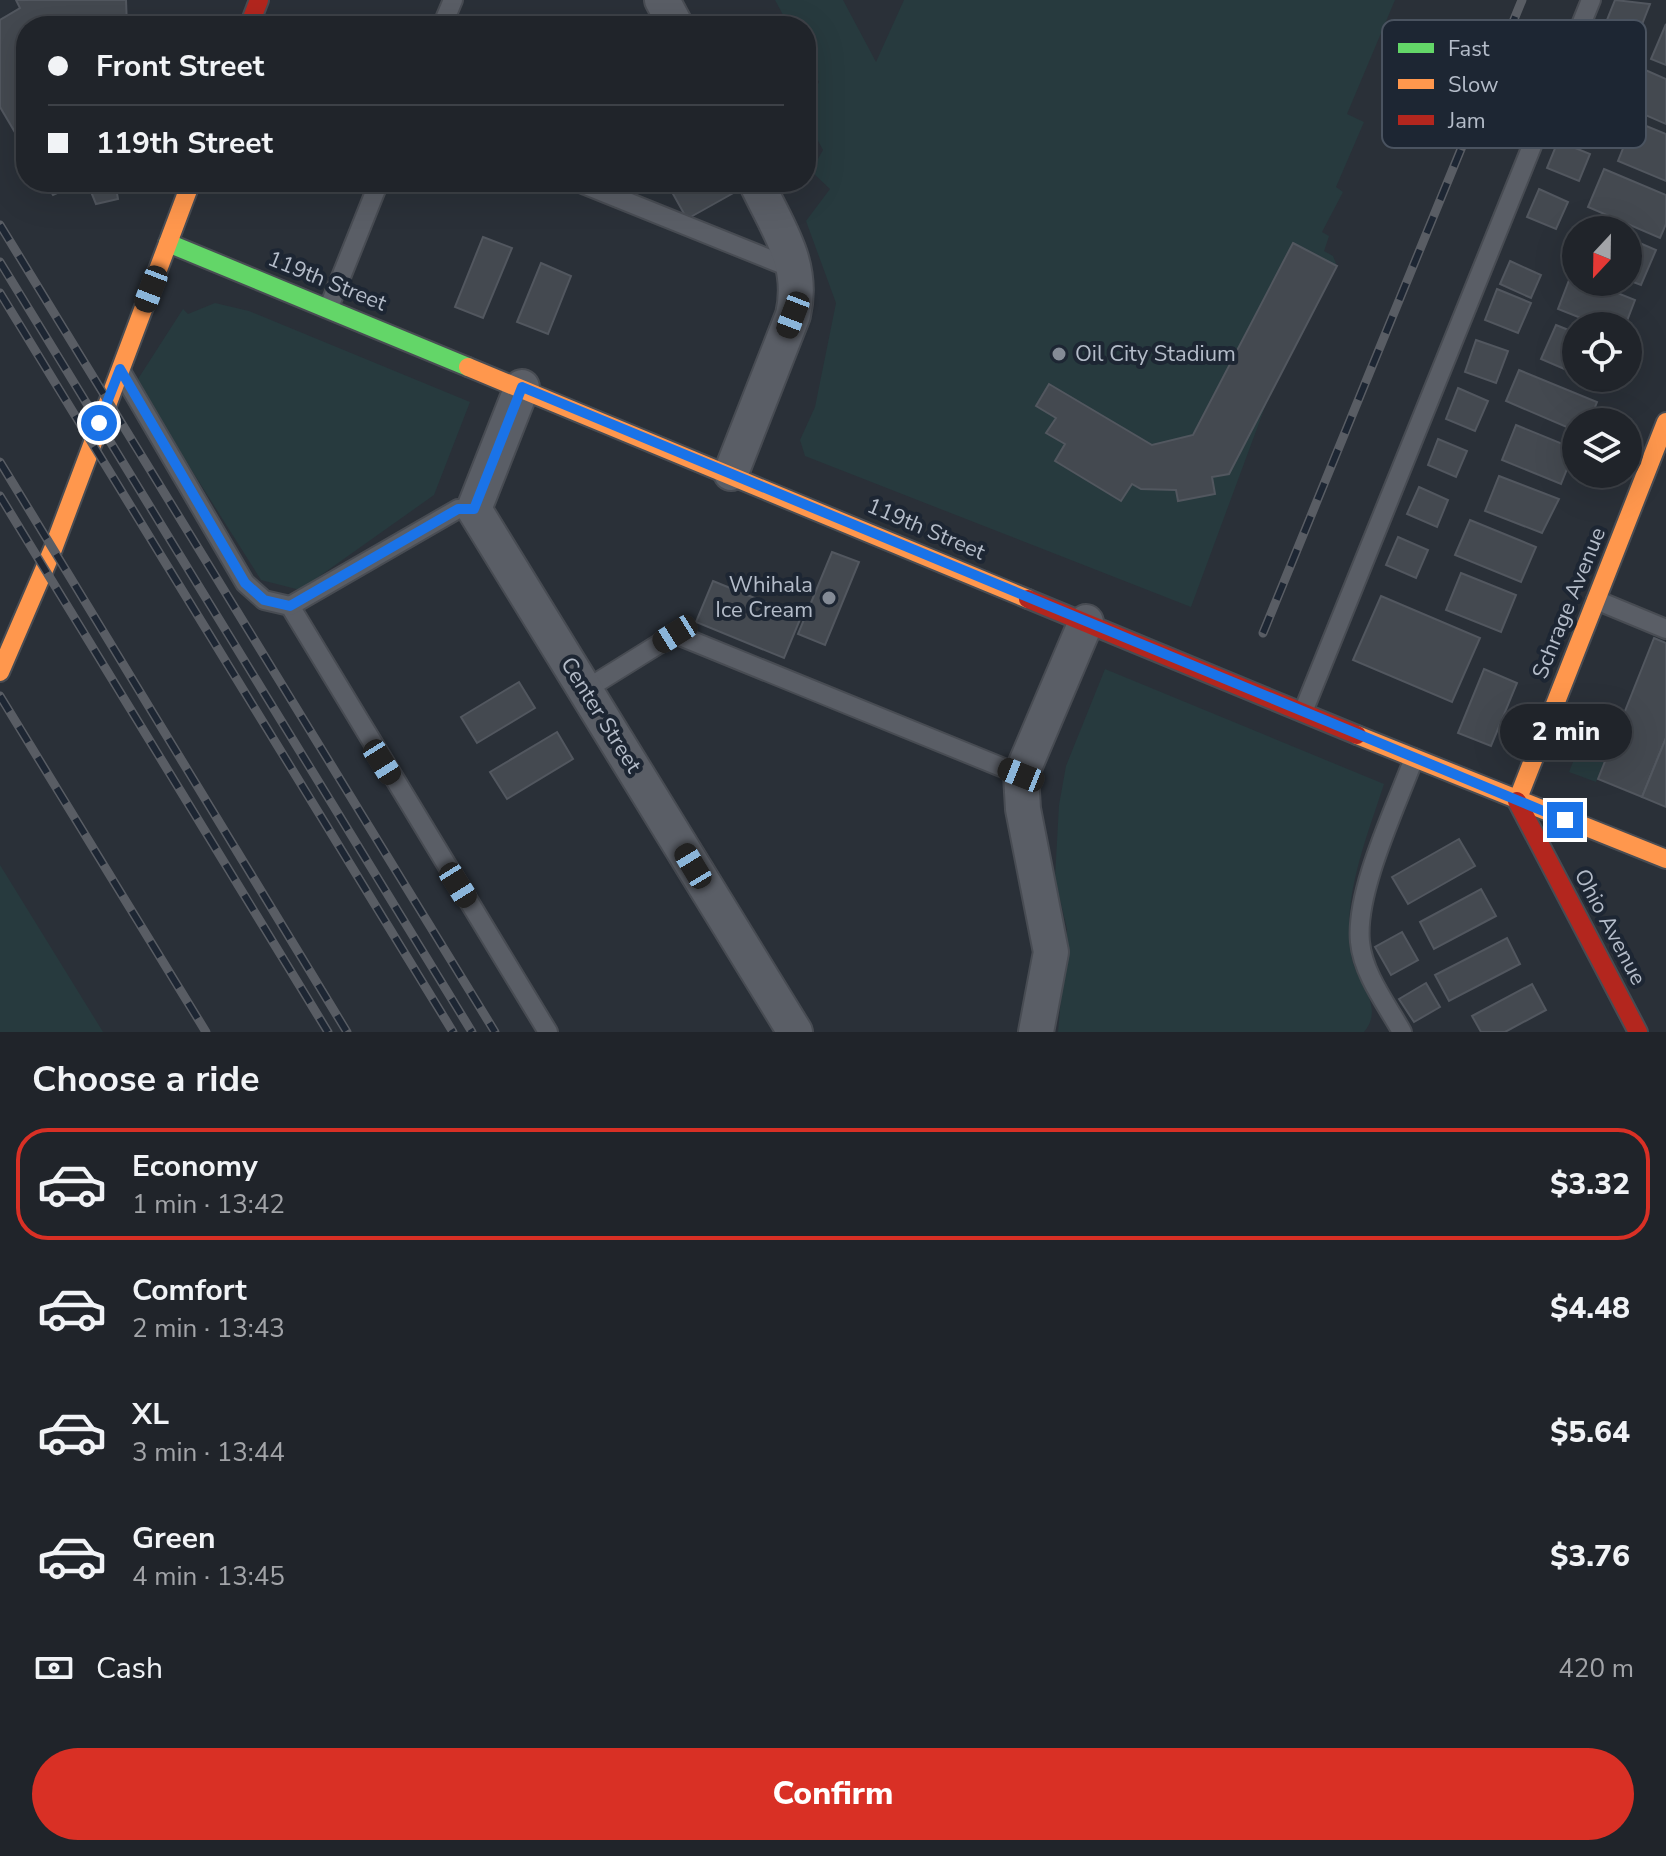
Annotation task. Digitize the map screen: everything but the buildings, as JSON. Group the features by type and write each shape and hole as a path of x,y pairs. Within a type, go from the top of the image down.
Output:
{"street":[{"path":"0,672 53,549 187,192"},
{"path":"731,473 793,315 798,291 797,270 761,192"},
{"name":"119th Street","path":"168,243 731,473 1517,801 1666,859"},
{"path":"474,509 522,387"},
{"name":"Schrage Avenue","path":"1517,801 1666,422"},
{"name":"Center Street","path":"474,509 795,1032"},
{"path":"1036,1032 1051,952 1023,809 1021,775 1086,622"},
{"name":"Ohio Avenue","path":"1517,801 1638,1032"}],"lane":[{"path":"1583,20 1591,0"},
{"path":"1303,712 1531,148"},
{"path":"329,307 375,192"},
{"path":"603,192 797,270"},
{"path":"120,369 245,583 264,600 290,606 458,509 474,509"},
{"path":"1596,600 1666,629"},
{"path":"290,606 548,1032"},
{"path":"585,690 675,634 1021,775"},
{"path":"1401,1032 1366,965 1360,943 1361,919 1374,865 1414,758"}],"green space":[{"name":"Oil City Stadium","path":"775,0 843,0 876,62 904,0 1395,0 1387,20 1382,20 1382,31 1347,114 1364,122 1336,187 1343,192 1322,232 1329,236 1324,251 1333,256 1337,266 1266,404 1191,607 805,456 800,440 815,407 836,303 806,221 830,189 816,176 816,162 823,150 816,137 816,88 819,82 816,76 816,16 784,16"},
{"path":"215,303 249,311 470,402 434,495 300,590 261,580 136,382 183,309 188,314"},
{"path":"1105,669 1384,784 1357,870 1350,915 1352,959 1371,1005 1370,1023 1364,1032 1058,1032 1067,929 1055,878 1059,805 1066,766"},
{"path":"1581,742 1608,752 1596,782 1569,772"},
{"path":"0,865 103,1032 0,1032"}],"railway":[{"path":"1514,20 1522,0"},
{"path":"1263,633 1461,148"},
{"path":"0,225 495,1032"},
{"path":"0,262 472,1032"},
{"path":"0,293 453,1032"},
{"path":"0,462 347,1032"},
{"path":"0,496 328,1032"},
{"path":"0,696 206,1032"}],"traffic: fast":[{"path":"168,243 468,367"}],"traffic: slow":[{"path":"0,672 53,549 187,192"},
{"path":"468,367 1028,599"},
{"path":"1517,801 1666,422"},
{"path":"1357,735 1666,859"}],"traffic: jam":[{"path":"253,16 259,0"},
{"path":"1028,599 1357,735"},
{"path":"1517,801 1638,1032"}],"place":[{"name":"Oil City Stadium","path":"1059,354"},
{"name":"Whihala Ice Cream","path":"829,598"}],"route":[{"path":"99,423 120,369 245,583 264,600 290,606 458,509 474,509 522,387 1565,820"}]}
